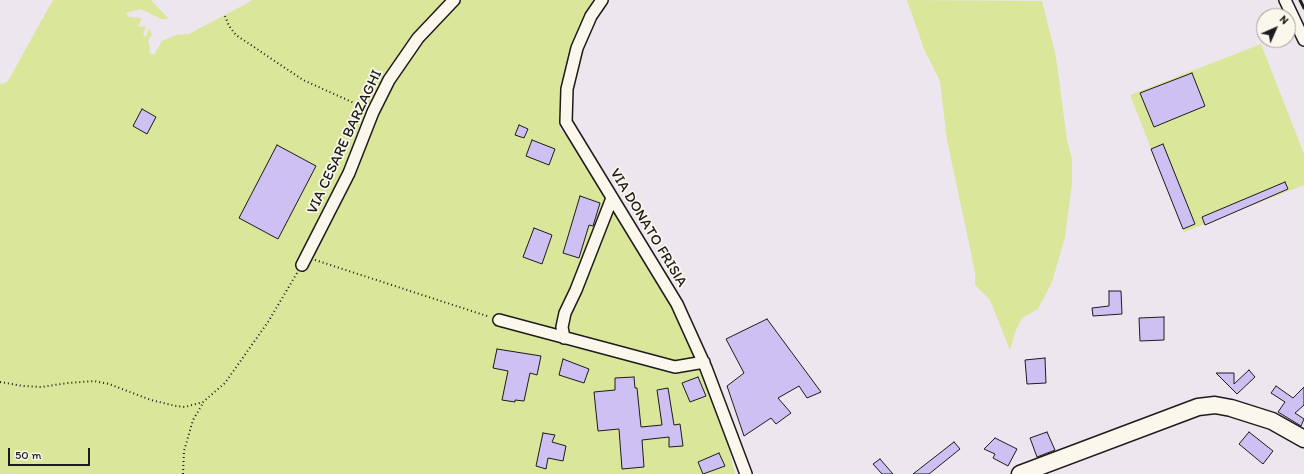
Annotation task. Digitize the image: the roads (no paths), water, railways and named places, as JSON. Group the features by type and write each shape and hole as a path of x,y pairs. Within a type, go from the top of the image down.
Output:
{"street":[{"name":"VIA CESARE BARZAGHI","path":"304,261 349,173 373,112 399,63 418,38 454,0"},
{"name":"VIA DONATO FRISIA","path":"602,0 591,16 577,48 567,89 566,122 677,304 704,362 746,474"},
{"path":"1285,0 1304,40"},
{"path":"564,338 562,327 565,313 612,198"},
{"path":"499,320 675,368 704,362"},
{"path":"1020,474 1198,407 1214,404 1272,421 1304,439"}],"railway":[{"path":"1300,0 1304,8"}]}
